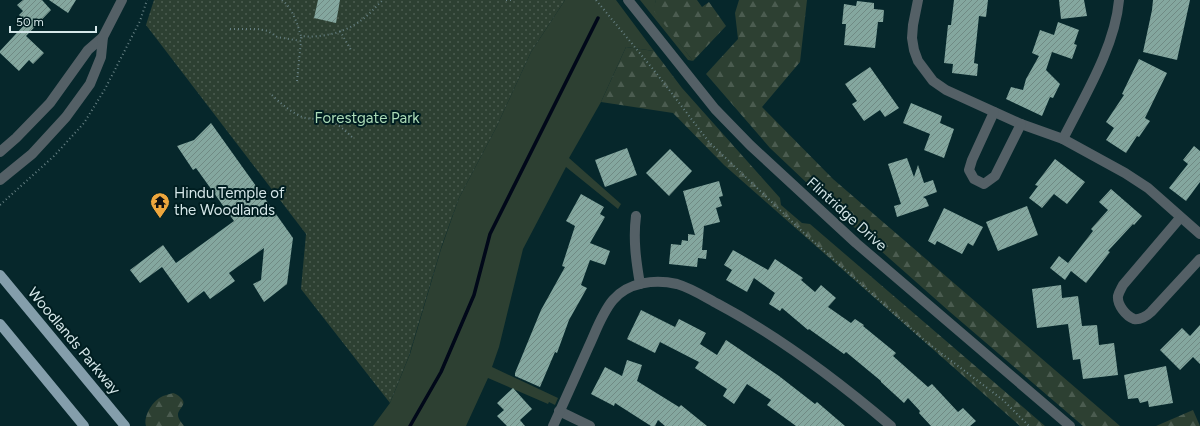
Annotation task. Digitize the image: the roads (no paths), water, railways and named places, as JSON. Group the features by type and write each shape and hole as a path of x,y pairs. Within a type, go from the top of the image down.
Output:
{"main road":[{"name":"Woodlands Parkway","path":"0,275 126,426"},
{"path":"0,324 84,426"}],"street":[{"path":"0,180 32,154 66,117 90,84 101,57 103,37 122,0"},
{"name":"Flintridge Drive","path":"628,0 706,97 750,145 856,243 1070,426"},
{"path":"918,0 913,25 912,38 914,50 918,61 933,81 946,90 994,112 1021,124 1063,139 1113,166 1148,188 1180,218 1199,231"},
{"path":"1063,139 1102,60 1115,24 1119,0"},
{"path":"0,152 50,103 88,50 103,37"},
{"path":"994,112 972,160 969,170 974,179 984,184 995,176 1021,124"},
{"path":"636,216 635,253 640,284"},
{"path":"1180,218 1119,292 1119,304 1128,315 1134,319 1146,316 1200,259"},
{"path":"552,426 606,310 613,300 631,287 640,284 657,282 679,285 729,310 813,364 855,395 891,426"},
{"path":"559,412 590,426"}],"waterway":[{"path":"410,426 441,372 474,295 490,234 598,18"}],"place":[{"name":"Hindu Temple of the Woodlands","path":"160,219"}],"park label":[{"name":"Forestgate Park","path":"367,118"}]}
